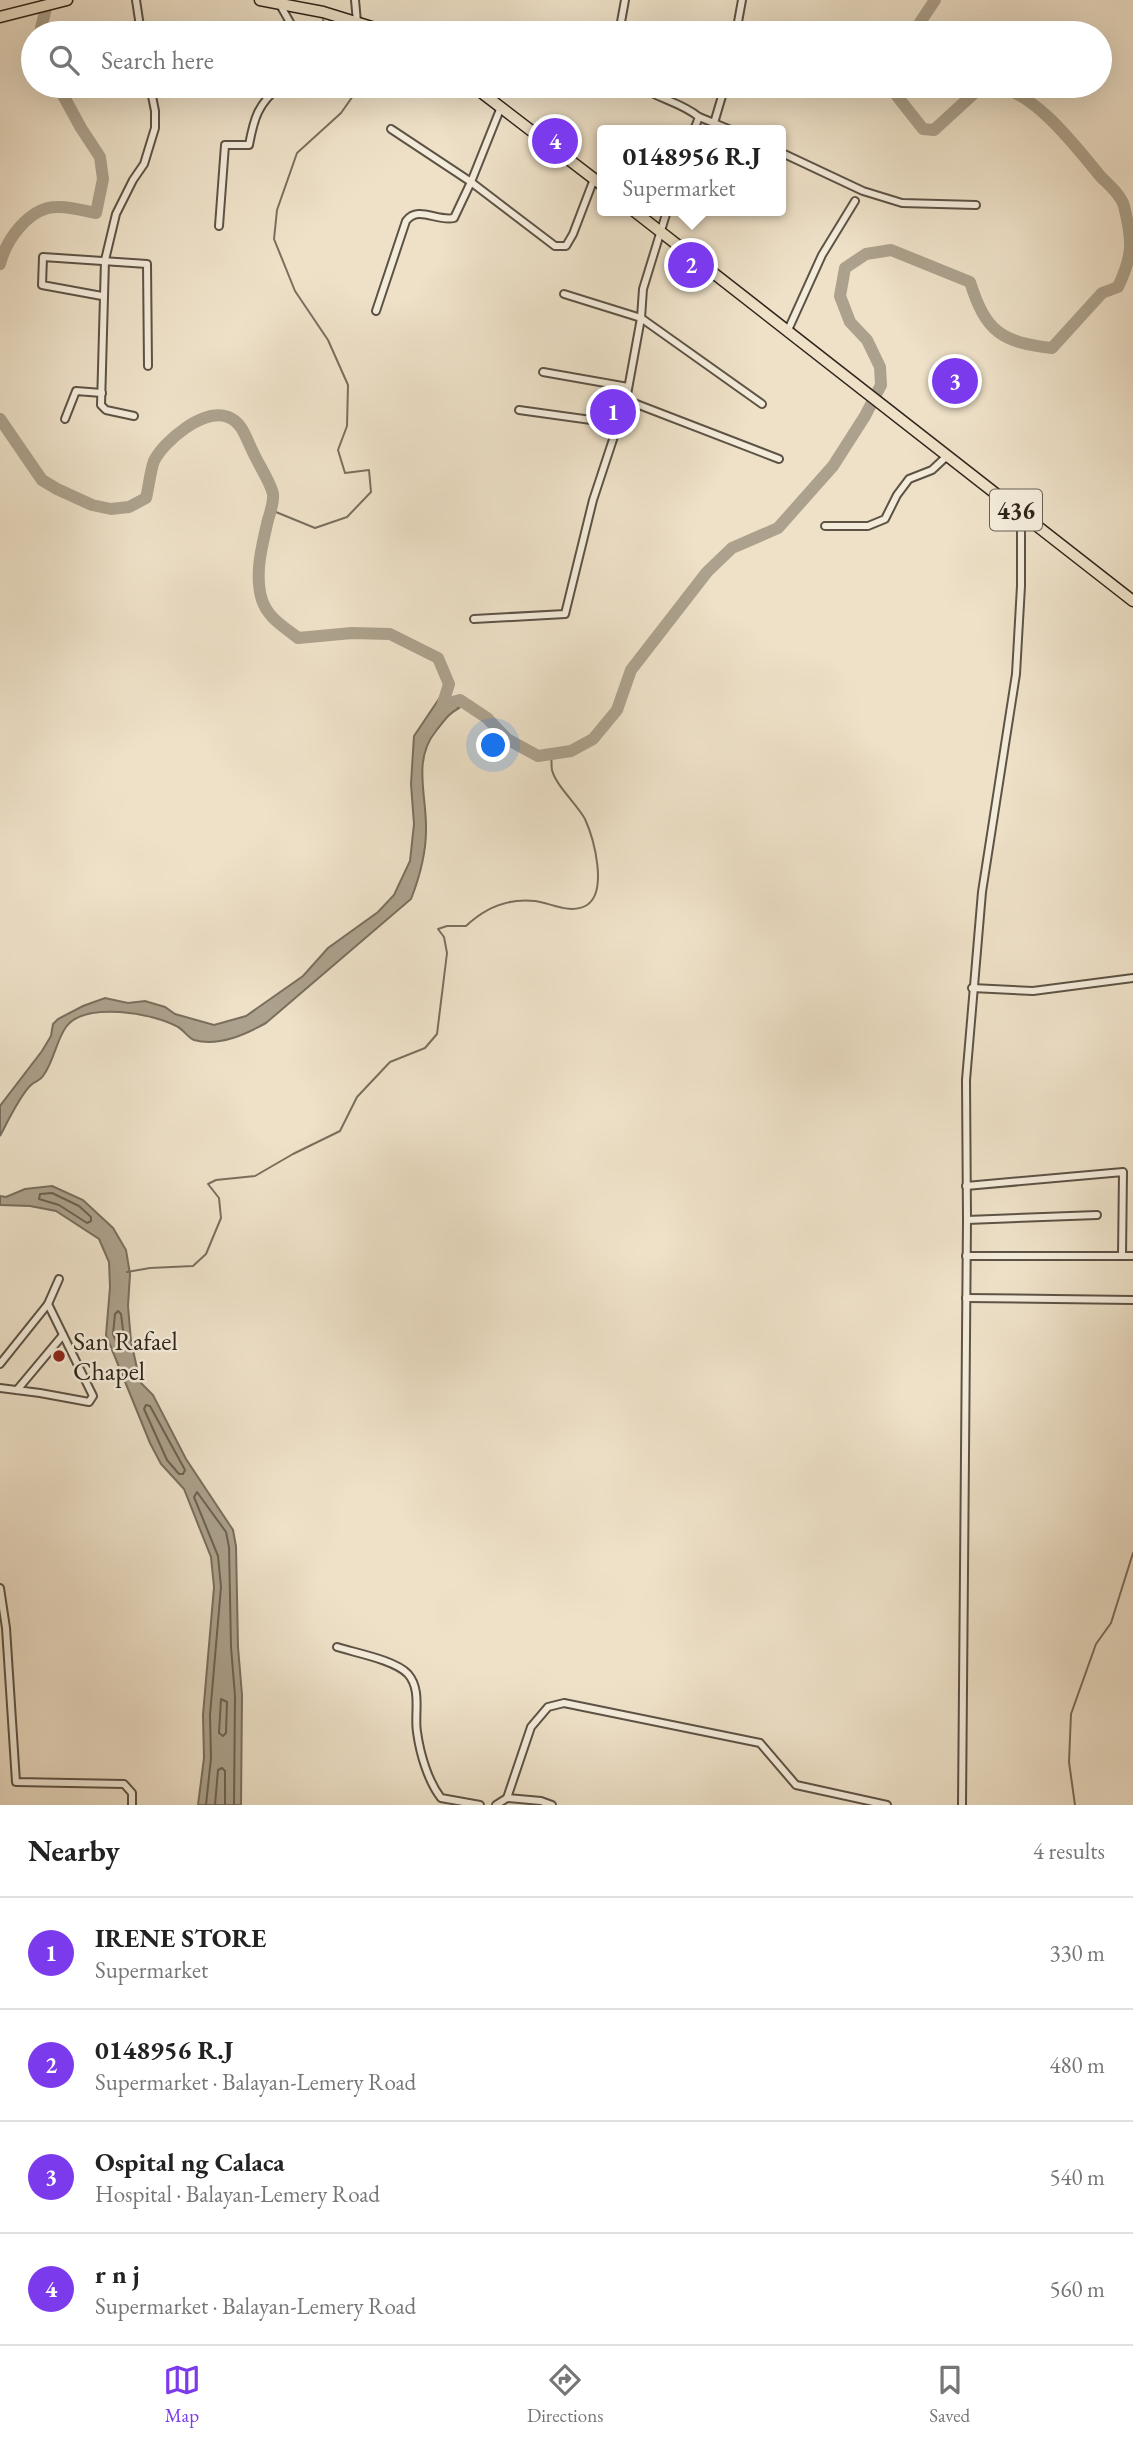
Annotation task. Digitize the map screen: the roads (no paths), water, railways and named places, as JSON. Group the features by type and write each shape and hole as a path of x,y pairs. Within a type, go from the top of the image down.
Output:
{"main road":[{"path":"0,17 67,0"},
{"path":"260,0 353,21"},
{"path":"489,98 597,181"},
{"name":"436","path":"640,216 1133,601"}],"street":[{"path":"136,0 139,21"},
{"path":"355,0 357,21"},
{"path":"622,21 625,0"},
{"path":"738,21 742,0"},
{"path":"279,3 289,21"},
{"path":"134,416 106,410 101,405 105,260 116,214 144,164 155,128 152,98"},
{"path":"219,226 225,145 249,145 254,116 266,98"},
{"path":"663,98 720,125"},
{"path":"715,123 722,98"},
{"path":"376,311 406,221 418,212 446,220 454,218 501,107"},
{"path":"696,125 699,117"},
{"path":"391,129 471,182 555,246 566,246 597,184"},
{"path":"786,155 863,191 902,204 976,205"},
{"path":"788,330 822,255 855,201"},
{"path":"474,619 565,614 593,500 620,424 641,318 643,289 665,216"},
{"path":"103,296 42,285 43,257 147,264 148,366"},
{"path":"564,294 641,318 762,404"},
{"path":"543,372 628,387"},
{"path":"65,419 76,391 102,393"},
{"path":"626,400 779,459"},
{"path":"519,410 620,424"},
{"path":"825,526 868,526 885,519 909,479 932,470 948,455"},
{"path":"962,1805 966,1080 982,892 1016,674 1021,586 1021,513"},
{"path":"972,988 1033,991 1133,978"},
{"path":"966,1186 1123,1172 1122,1255"},
{"path":"967,1220 1097,1216"},
{"path":"966,1256 1133,1256"},
{"path":"0,1364 48,1304 59,1279"},
{"path":"966,1298 1133,1300"},
{"path":"0,1388 92,1401 93,1396 48,1304"},
{"path":"16,1390 63,1335"},
{"path":"0,1588 6,1628 16,1782 124,1784 132,1793 132,1805"},
{"path":"337,1647 390,1663 408,1674 416,1692 417,1732 432,1786 441,1798 480,1805"},
{"path":"508,1798 531,1727 548,1707 564,1703 761,1743 796,1785 887,1805"},
{"path":"496,1805 508,1798 541,1801 552,1805"}],"water":[{"path":"441,696 459,708 449,715 436,731 424,754 422,779 426,817 425,848 411,899 266,1023 241,1035 222,1041 203,1042 190,1038 180,1028 167,1022 120,1012 88,1014 75,1019 66,1027 43,1076 22,1095 0,1136 0,1106 42,1051 51,1036 53,1024 58,1019 105,998 128,1003 145,1001 165,1007 175,1014 214,1025 246,1016 303,976 328,948 378,912 394,895 410,861 414,824 411,784 414,736"},
{"path":"52,1186 83,1200 113,1228 126,1250 130,1274 128,1306 131,1341 140,1382 153,1395 186,1459 233,1530 236,1546 242,1695 241,1805 198,1805 204,1758 203,1715 214,1587 211,1557 184,1489 161,1464 150,1443 106,1335 109,1262 99,1239 56,1211 30,1206 0,1205 0,1196 6,1197 25,1189"}],"waterway":[{"path":"43,21 48,0"},
{"path":"921,21 935,0"},
{"path":"0,264 13,235 37,213 47,208 62,207 96,213 103,179 100,157 65,98"},
{"path":"271,510 315,528 347,517 371,492 369,470 345,473 338,450 347,426 348,385 328,340 295,291 274,239 277,210 297,153 341,113 352,98"},
{"path":"899,98 923,129 934,130 969,98"},
{"path":"443,705 460,700 487,718 507,739 538,756 571,751 593,739 617,710 631,670 707,572 732,548 778,528 833,466 865,416 881,385 880,367 867,340 850,322 840,296 845,268 866,254 891,250 970,282 982,313 998,332 1020,342 1052,348 1102,293 1118,287 1127,266 1130,248 1124,206 1114,190 1067,136 1024,98"},
{"path":"0,419 42,480 92,505 111,509 129,507 146,498 154,461 166,444 185,428 207,417 218,415 233,419 243,431 273,494 259,570 262,600 268,612 298,638 352,633 390,634 438,658 449,684 440,713"},
{"path":"127,1272 193,1266 206,1254 221,1218 219,1198 208,1184 216,1180 255,1176 340,1131 357,1097 390,1062 425,1048 437,1034 447,953 444,937 438,929 466,926 489,909 506,903 525,900 574,909 587,905 593,898 598,877 592,839 585,819 554,776 551,754"},
{"path":"1075,1805 1069,1762 1071,1714 1096,1644 1111,1623 1133,1553"}],"place":[{"name":"r n j","path":"555,141"},
{"name":"0148956 R.J","path":"691,265"},
{"name":"Ospital ng Calaca","path":"955,381"},
{"name":"IRENE STORE","path":"613,412"},
{"name":"San Rafael Chapel","path":"59,1356"}]}
